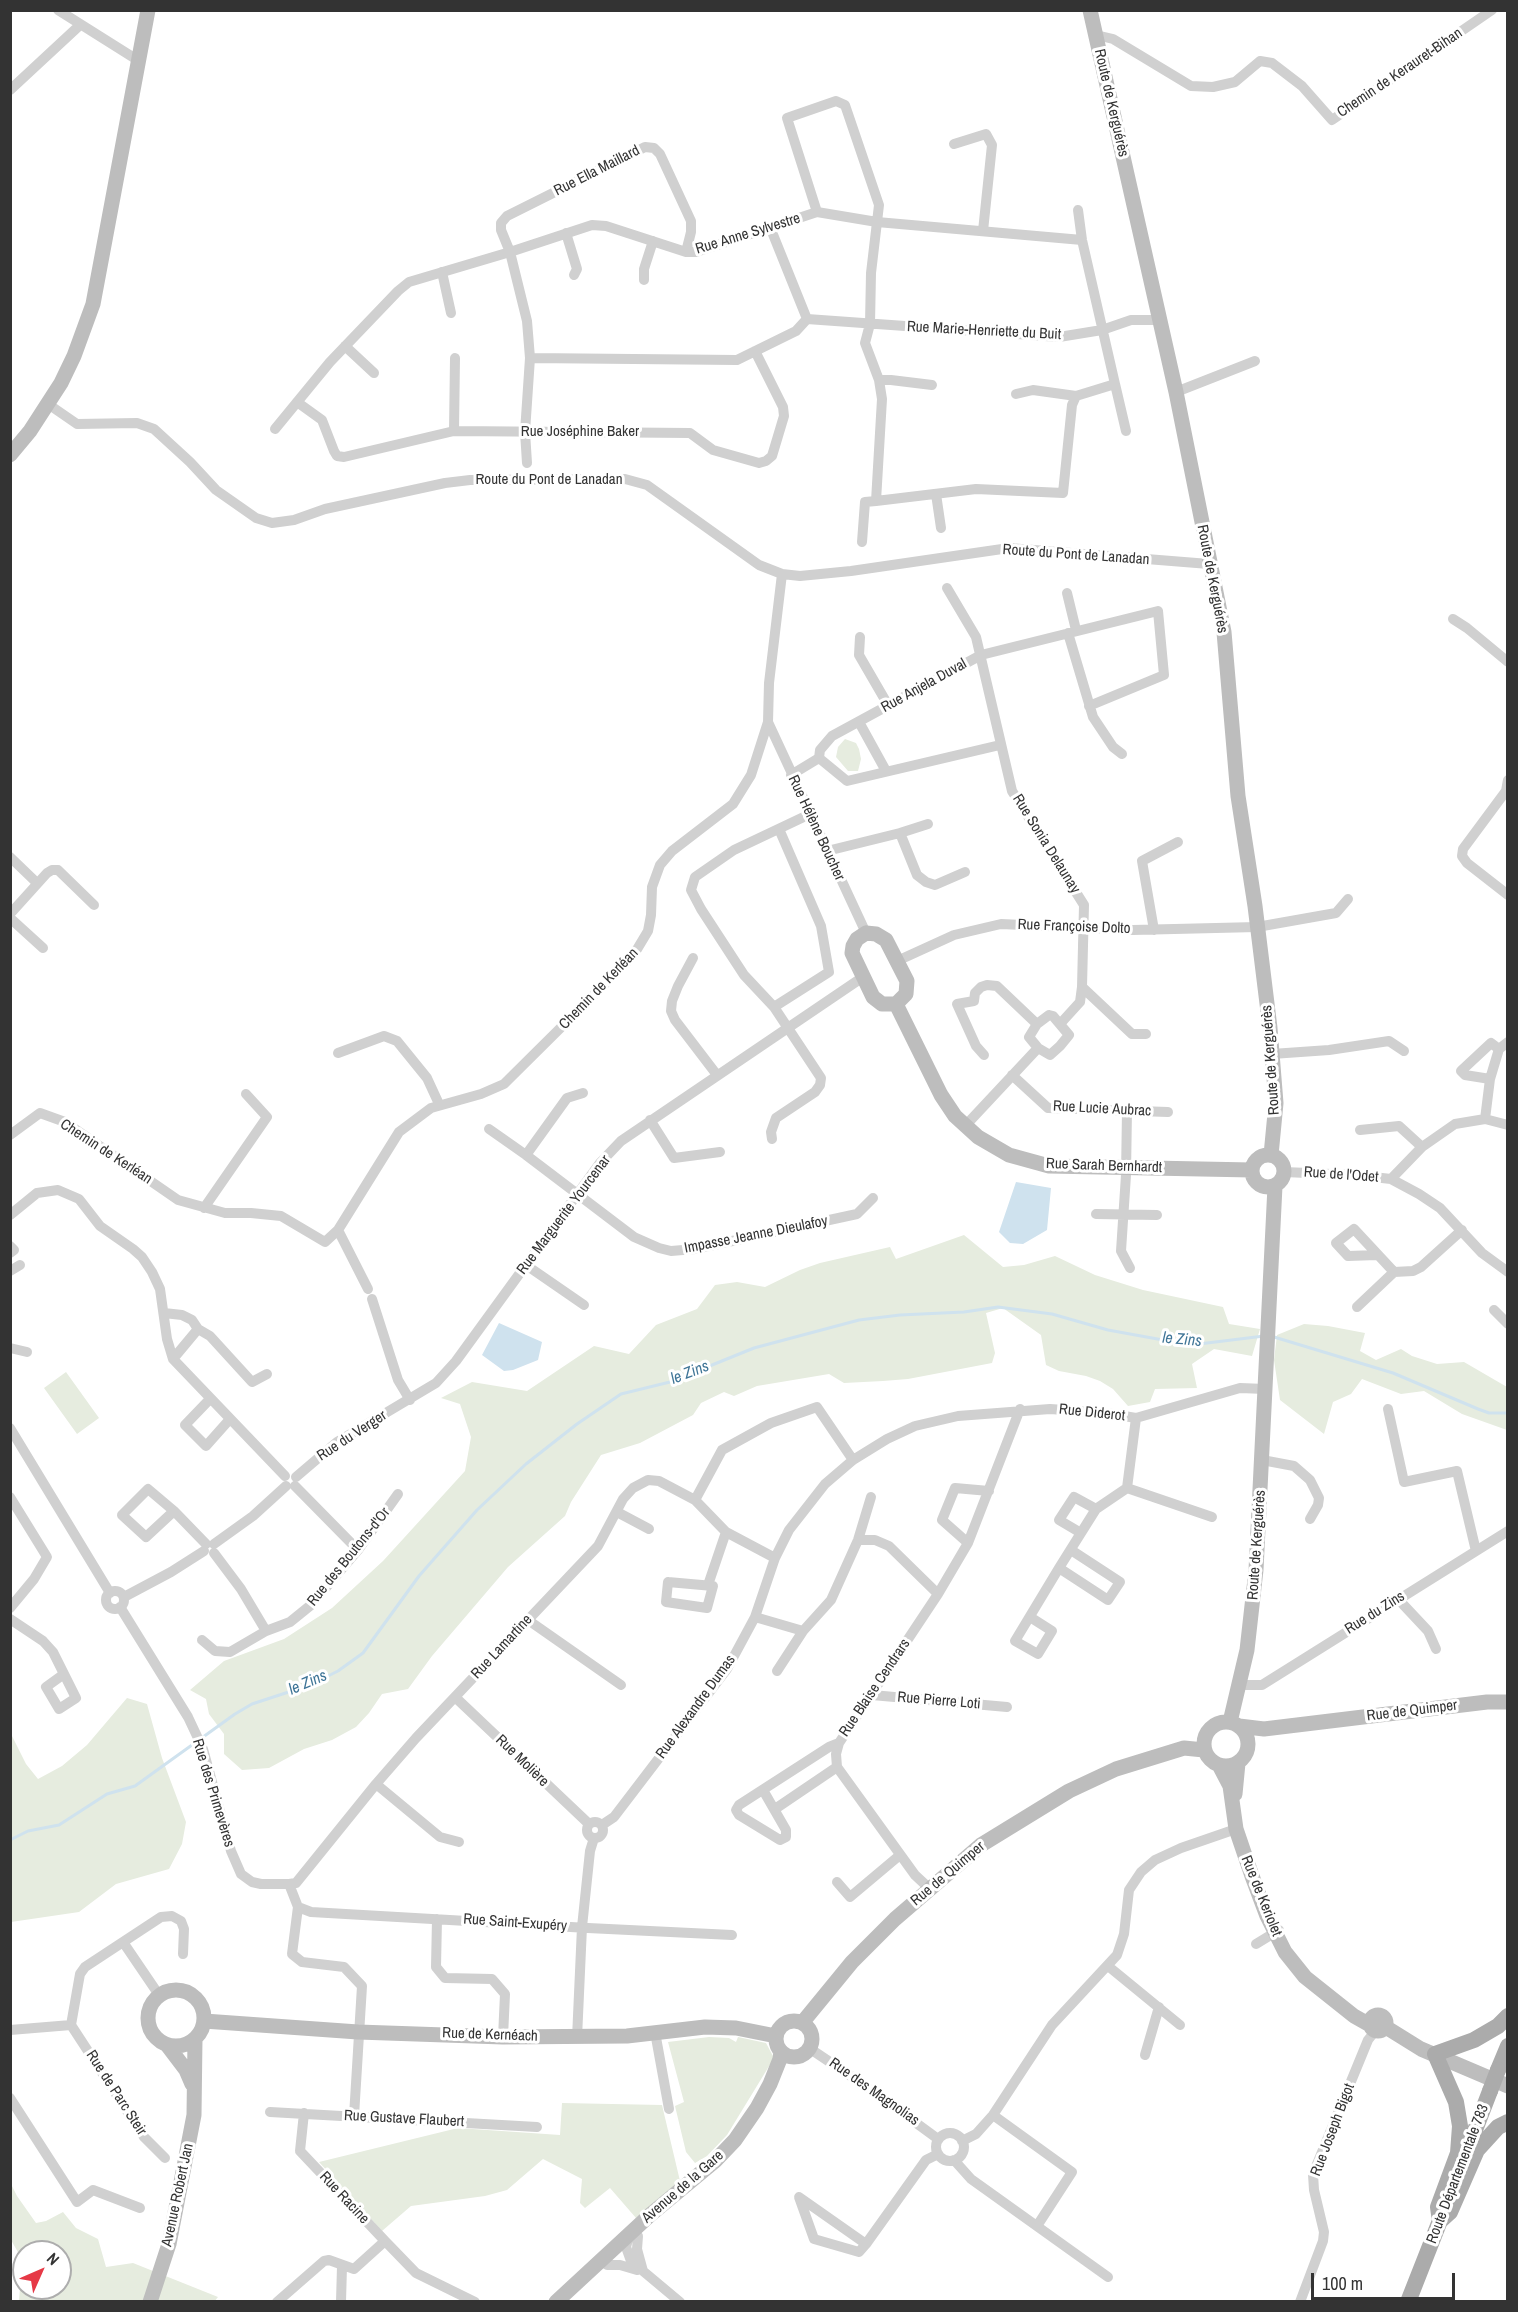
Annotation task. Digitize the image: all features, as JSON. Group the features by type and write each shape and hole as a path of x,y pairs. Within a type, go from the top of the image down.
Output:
{"main road":[{"path":"10,455 30,432 48,404 74,356 93,304 148,10"},
{"name":"Route de Kerguérès","path":"1090,10 1176,392 1224,632 1238,796 1272,1054 1276,1103 1271,1155"},
{"path":"866,933 876,934 886,940 897,961 907,981 906,994 896,1004 882,1004 873,997 863,977 852,953 853,946 857,939 866,933"},
{"name":"Rue Sarah Bernhardt","path":"896,1004 941,1095 955,1116 978,1137 1009,1155 1050,1166 1252,1170"},
{"path":"1271,1155 1282,1163 1284,1172 1281,1180 1275,1186 1269,1187 1259,1184 1252,1170 1260,1157 1271,1155"},
{"name":"Route de Kerguérès","path":"1234,1724 1254,1590 1275,1186"},
{"name":"Rue de Quimper","path":"1487,1702 1508,1696"},
{"name":"Rue de Quimper","path":"1234,1724 1264,1729 1487,1702 1508,1702"},
{"path":"1216,1724 1234,1724 1246,1734 1248,1743 1246,1755 1232,1766 1219,1765 1207,1756 1205,1742 1216,1724"},
{"path":"1248,1743 1264,1729"},
{"name":"Rue de Quimper","path":"802,2022 852,1962 895,1918 981,1845 1069,1791 1126,1765 1132,1758 1153,1749 1205,1742"},
{"name":"Rue de Keriolet","path":"1238,1763 1235,1786 1240,1819 1256,1875 1277,1931"},
{"name":"Rue de Keriolet","path":"1219,1765 1230,1786 1236,1830 1267,1916 1296,1957 1310,1972 1376,2025 1434,2054 1508,2086"},
{"path":"173,1990 189,1993 201,2005 211,2021 195,2039 182,2046 167,2045 153,2036 148,2020 152,2003 159,1995 173,1990"},
{"path":"1440,2221 1438,2206 1458,2152 1460,2126 1456,2102 1434,2054 1474,2040 1498,2026 1508,2016"},
{"name":"Rue de Kernéach","path":"211,2021 358,2032 423,2032 503,2037 627,2036 705,2027 736,2028 776,2036"},
{"path":"787,2022 802,2022 810,2034 809,2048 803,2054 786,2054 776,2041 778,2030 787,2022"},
{"name":"Avenue Robert Jan","path":"150,2301 169,2244 194,2115 195,2039"},
{"name":"Avenue Robert Jan","path":"167,2045 186,2070 193,2087"},
{"name":"Route Départementale 783","path":"1408,2301 1508,2046"},
{"name":"Avenue de la Gare","path":"556,2301 705,2176 740,2140 762,2108 783,2066 786,2054"},
{"path":"1440,2221 1450,2212 1477,2150 1498,2127 1508,2122"},
{"name":"Avenue de la Gare","path":"567,2301 607,2265 631,2239"}],"street":[{"path":"58,10 139,61"},
{"name":"Chemin de Kerauret-Bihan","path":"1096,35 1113,39 1191,86 1213,87 1235,82 1260,61 1272,63 1290,76 1332,120 1492,10"},
{"path":"10,90 80,25"},
{"path":"817,212 787,118 836,101 845,105 879,205 871,273 870,324 865,343 879,380 882,399 876,501"},
{"path":"954,144 986,134 992,145 982,231"},
{"name":"Rue Ella Maillard","path":"510,252 501,230 501,223 507,216 645,147 654,148 660,154 691,220 691,232 686,252"},
{"path":"1078,210 1101,330 1126,431"},
{"name":"Rue Anne Sylvestre","path":"275,429 345,346 409,282 592,225 606,226 686,252 696,252 817,212 877,222 1082,240"},
{"path":"530,358 737,360 796,331 807,319 770,227"},
{"path":"566,233 577,269 574,275"},
{"path":"644,280 644,269 653,242"},
{"path":"510,252 527,321 530,358 525,432 527,463"},
{"path":"442,272 452,313"},
{"name":"Rue Marie-Henriette du Buit","path":"807,319 1059,338 1101,330 1131,321 1160,320"},
{"path":"345,346 374,373"},
{"name":"Rue Joséphine Baker","path":"297,402 322,420 334,451 337,456 344,458 454,431 690,433 713,450 759,463 772,456 784,416 783,407 755,351"},
{"path":"454,431 455,358"},
{"path":"1176,392 1255,360"},
{"path":"879,380 932,385"},
{"path":"1016,394 1033,390 1076,396 1115,384"},
{"path":"862,542 865,502 976,489 1063,493 1072,405 1076,396"},
{"name":"Route du Pont de Lanadan","path":"48,404 77,424 137,423 154,429 216,490 256,518 272,523 444,483 470,480 625,479 647,485 759,565 782,574 800,576 851,571 1009,548 1209,564"},
{"path":"936,494 941,528"},
{"name":"Chemin de Kerléan","path":"10,1135 40,1113 57,1119 98,1144 177,1200 225,1213 281,1216 325,1242 338,1230 392,1141 411,1121 439,1104 481,1094 504,1084 633,956 648,931 652,887 660,866 672,850 734,804 751,775 768,722 769,683 782,574"},
{"name":"Rue Sonia Delaunay","path":"947,588 976,638 1012,791 1084,905 1082,987"},
{"path":"1067,593 1072,632 1089,706 1113,747 1122,754"},
{"name":"Rue Anjela Duval","path":"791,775 819,758 820,750 832,736 981,655 1158,611 1164,675 1089,706"},
{"path":"1452,619 1467,628 1508,662"},
{"path":"860,637 859,655 888,705"},
{"name":"Rue Hélène Boucher","path":"768,722 866,933"},
{"path":"859,722 886,771"},
{"path":"819,758 847,781 1000,745"},
{"path":"1507,788 1463,849 1462,856 1508,895"},
{"path":"772,1139 771,1132 776,1118 815,1092 820,1085 821,1078 774,1007 744,975 691,890 695,877 734,850 810,814"},
{"path":"827,851 928,824"},
{"path":"774,1007 829,972 821,926 779,829"},
{"path":"900,833 917,875 926,882 935,885 965,872"},
{"path":"1154,930 1142,861 1178,842"},
{"path":"10,857 37,884"},
{"path":"43,948 10,916 47,873 58,870 94,905"},
{"name":"Rue Françoise Dolto","path":"897,961 954,935 1001,924 1154,930 1257,927 1336,913 1348,899"},
{"path":"693,958 678,986 671,1011 675,1020 717,1075"},
{"name":"Rue Marguerite Yourcenar","path":"410,1400 436,1383 456,1361 577,1193 600,1163 621,1141 863,977"},
{"path":"984,1055 976,1046 957,1004 974,1001 975,993 981,987 997,986 1037,1024"},
{"path":"1060,1024 1080,1002 1082,987"},
{"path":"1082,987 1132,1034 1146,1034"},
{"path":"1049,1015 1060,1024 1067,1031 1067,1039 1050,1055 1038,1048 1029,1037 1037,1024 1049,1015"},
{"path":"338,1053 384,1036 398,1041 427,1078 439,1104"},
{"path":"1272,1054 1329,1050 1389,1041 1404,1051"},
{"path":"1485,1119 1490,1079 1503,1045 1491,1043 1461,1071 1465,1075 1490,1079"},
{"path":"966,1125 1038,1048"},
{"name":"Rue Lucie Aubrac","path":"1012,1075 1048,1108 1167,1112"},
{"path":"526,1155 567,1098 583,1093"},
{"path":"204,1208 267,1116 246,1094"},
{"path":"1127,1110 1121,1251 1130,1268"},
{"path":"1391,1179 1422,1147 1455,1124 1485,1119 1508,1125"},
{"path":"650,1120 674,1158 720,1152"},
{"path":"1360,1130 1400,1126 1422,1147"},
{"name":"Impasse Jeanne Dieulafoy","path":"489,1129 634,1237 652,1246 671,1251 695,1249 857,1214 873,1198"},
{"name":"Rue de l'Odet","path":"1284,1172 1391,1179 1440,1208 1482,1253 1508,1272"},
{"path":"10,1215 37,1193 58,1190 79,1199 100,1227 134,1249 142,1257 160,1289 167,1339 173,1359 358,1550"},
{"path":"1096,1214 1156,1215"},
{"path":"338,1230 370,1294 398,1380 410,1400"},
{"path":"1357,1307 1394,1272 1413,1271 1421,1267 1462,1230"},
{"path":"10,1246 14,1250 10,1253"},
{"path":"1377,1255 1394,1272"},
{"path":"526,1265 584,1305"},
{"path":"1494,1310 1508,1324"},
{"path":"164,1313 182,1315 192,1320 198,1329 210,1336 252,1382 267,1374"},
{"path":"173,1359 198,1329"},
{"path":"10,1347 27,1352"},
{"name":"Rue Diderot","path":"915,1426 958,1416 1020,1409 1106,1413 1136,1418 1240,1388 1265,1389"},
{"path":"210,1399 185,1425 206,1446 230,1419"},
{"name":"Rue du Verger","path":"122,1602 210,1548 253,1516 337,1442 410,1400"},
{"path":"696,1500 722,1450 772,1423 817,1407 853,1460"},
{"name":"Rue Blaise Cendrars","path":"837,1767 836,1754 839,1743 938,1594 969,1543 1020,1409"},
{"path":"1388,1409 1404,1482 1457,1472 1476,1551"},
{"path":"1030,1617 1096,1509 1127,1488 1136,1418"},
{"name":"Rue Alexandre Dumas","path":"602,1825 614,1817 727,1670 755,1617 775,1558 789,1530 808,1504 825,1484 853,1460 886,1439 915,1426"},
{"path":"10,1428 110,1593 117,1591 122,1602"},
{"path":"1262,1460 1294,1466 1310,1480 1318,1498 1318,1505 1310,1519"},
{"name":"Rue Lamartine","path":"289,1884 296,1883 376,1784 598,1546 623,1499 633,1488 648,1480 659,1481 696,1500 726,1532 775,1558"},
{"path":"969,1543 942,1520 955,1488 989,1491"},
{"path":"1127,1488 1212,1517"},
{"path":"174,1511 146,1537 122,1515 148,1489 174,1511 210,1548 241,1589 266,1631"},
{"name":"Rue des Boutons-d'Or","path":"202,1640 215,1651 230,1652 266,1631 290,1622 311,1605 358,1550 398,1494"},
{"path":"10,1497 47,1557 34,1579 10,1608"},
{"path":"777,1671 803,1631 831,1600 858,1540 871,1497"},
{"path":"1081,1533 1059,1520 1074,1497 1096,1509"},
{"path":"617,1512 648,1528"},
{"name":"Rue du Zins","path":"1240,1685 1262,1685 1508,1531"},
{"path":"708,1586 726,1532"},
{"path":"858,1540 875,1540 889,1546 938,1594"},
{"path":"1059,1568 1108,1600 1120,1582 1071,1550"},
{"path":"1398,1599 1428,1631 1436,1649"},
{"name":"Rue des Primevères","path":"122,1602 188,1717 203,1749 231,1851 241,1874 252,1882 261,1884 289,1884"},
{"path":"755,1617 803,1631"},
{"path":"10,1619 43,1641 53,1652 64,1674"},
{"path":"528,1620 621,1685"},
{"name":"Rue Pierre Loti","path":"872,1695 1007,1707"},
{"name":"Rue Molière","path":"455,1697 589,1824"},
{"path":"763,1790 786,1830 786,1837 780,1840 739,1815 736,1810 738,1805 829,1746 839,1743"},
{"path":"774,1809 837,1767 915,1875 930,1889"},
{"path":"376,1784 440,1837 459,1842"},
{"path":"577,2038 582,1927 590,1851 594,1838 603,1833 602,1825 596,1821 589,1824 588,1831 594,1838"},
{"path":"962,2141 976,2134 993,2115 1052,2025 1117,1955 1124,1934 1129,1890 1141,1872 1155,1860 1181,1848 1236,1830"},
{"path":"837,1882 850,1897 900,1855"},
{"path":"289,1884 298,1907 292,1954 302,1962 344,1967 362,1986 354,2115"},
{"name":"Rue Saint-Exupéry","path":"298,1907 311,1912 732,1935"},
{"path":"10,2030 71,2025 81,1974 85,1967 161,1917 172,1916 181,1921 184,1929 183,1954"},
{"path":"437,1918 436,1967 445,1978 492,1979 505,1994 503,2037"},
{"path":"1256,1944 1277,1931"},
{"path":"123,1942 159,1995"},
{"path":"1108,1966 1180,2025"},
{"path":"1144,2055 1159,2007"},
{"name":"Rue de Parc Steir","path":"71,2025 144,2137 165,2158"},
{"name":"Rue Joseph Bigot","path":"1300,2301 1323,2241 1322,2221 1314,2190 1313,2174 1376,2025"},
{"path":"655,2032 669,2109"},
{"name":"Rue des Magnolias","path":"809,2048 938,2139"},
{"path":"10,2098 77,2202 93,2190 140,2208"},
{"name":"Rue Gustave Flaubert","path":"270,2112 537,2127"},
{"name":"Rue Racine","path":"304,2113 300,2151 416,2272 475,2301"},
{"path":"993,2115 1072,2172 1036,2226"},
{"path":"962,2141 953,2133 945,2134 938,2139 936,2146 938,2154 945,2159 954,2160 971,2179 1108,2277"},
{"path":"954,2160 961,2155 962,2141"},
{"path":"866,2244 799,2196 814,2240 859,2252 866,2244 926,2160 938,2154"},
{"path":"631,2239 631,2261 680,2301"},
{"path":"631,2239 638,2249 643,2271"},
{"path":"277,2301 324,2261 329,2260 354,2269 385,2241"},
{"path":"607,2265 621,2265 643,2271"},
{"path":"341,2301 342,2266"}],"shaded area":[{"path":"845,739 856,743 859,749 861,759 858,771 848,771 836,757 838,747"},
{"path":"964,1235 1003,1267 1024,1265 1055,1256 1095,1275 1143,1290 1223,1307 1229,1324 1260,1329 1252,1356 1214,1349 1192,1364 1197,1388 1155,1389 1150,1402 1128,1406 1113,1389 1100,1381 1059,1371 1046,1365 1041,1335 1003,1308 986,1313 995,1353 992,1363 908,1379 844,1383 829,1374 757,1386 734,1396 724,1392 701,1403 693,1415 640,1443 601,1455 571,1502 565,1516 508,1567 432,1656 408,1689 382,1694 356,1727 332,1740 304,1749 269,1768 242,1770 224,1754 224,1734 209,1714 206,1699 190,1690 224,1661 284,1639 332,1608 383,1561 465,1471 471,1437 460,1404 441,1398 472,1382 527,1391 594,1346 629,1354 656,1325 697,1309 715,1285 737,1282 765,1287 820,1263 890,1247 896,1259"},
{"path":"1304,1324 1365,1333 1360,1351 1376,1360 1401,1349 1412,1356 1437,1364 1464,1362 1507,1387 1507,1430 1462,1414 1424,1391 1401,1394 1362,1379 1351,1394 1333,1402 1324,1434 1280,1400 1274,1360 1277,1335"},
{"path":"66,1372 99,1418 77,1434 44,1388"},
{"path":"127,1698 147,1704 162,1758 186,1822 182,1844 169,1869 116,1884 79,1912 11,1922 11,1734 26,1764 38,1779 62,1766 87,1745"},
{"path":"709,2037 729,2038 736,2042 738,2037 766,2043 774,2058 727,2135 707,2156 695,2163 686,2152 675,2106 684,2102 668,2042"},
{"path":"562,2103 662,2105 680,2181 636,2218 610,2188 585,2208 580,2203 582,2179 543,2159 507,2190 485,2196 411,2206 382,2231 319,2162 458,2128 560,2135"},
{"path":"10,2182 36,2223 46,2221 63,2212 76,2228 98,2239 106,2267 133,2263 218,2297 214,2302 19,2301 72,2300 72,2240 12,2242"}],"water":[{"path":"1016,1182 1051,1188 1047,1230 1023,1244 1010,1243 999,1232"},
{"path":"499,1323 542,1342 538,1360 513,1370 504,1371 482,1355"}],"waterway":[{"name":"le Zins","path":"10,1840 28,1831 59,1825 107,1794 135,1786 252,1704 310,1685 338,1671 363,1653 419,1576 477,1510 526,1464 577,1424 621,1394 670,1382 754,1348 859,1320 900,1315 964,1312 998,1307 1052,1314 1108,1330 1174,1342 1199,1344 1264,1336"},
{"name":"le Zins","path":"1274,1337 1393,1373 1489,1413 1508,1413"}]}
